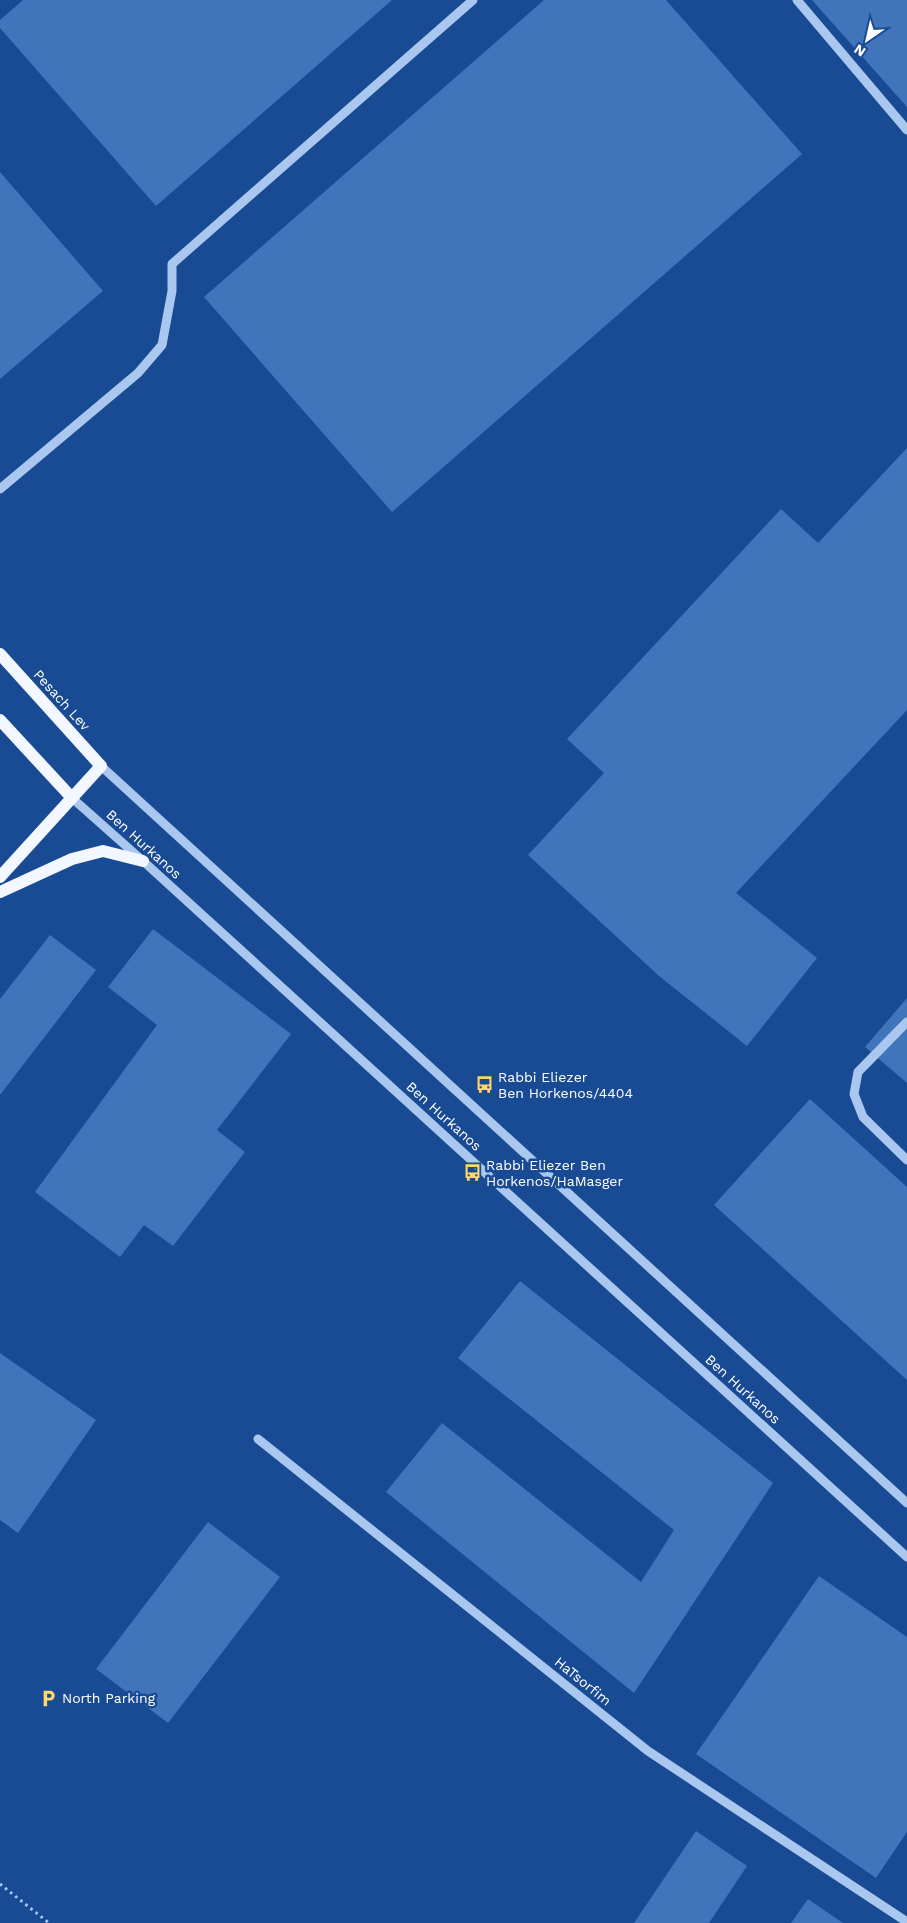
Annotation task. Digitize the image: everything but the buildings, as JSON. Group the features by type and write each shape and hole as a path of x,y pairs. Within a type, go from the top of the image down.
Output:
{"main road":[{"name":"Pesach Lev","path":"0,654 101,766"},
{"path":"0,720 72,798"},
{"path":"0,877 101,766"},
{"path":"0,892 72,859 103,851 143,861"}],"street":[{"path":"0,489 138,373 162,345 172,291 172,264 473,0"},
{"path":"797,0 907,130"},
{"name":"Ben Hurkanos","path":"101,766 907,1503"},
{"name":"Ben Hurkanos","path":"72,798 907,1557"},
{"path":"907,1022 858,1072 854,1094 863,1117 907,1160"},
{"name":"HaTsorfim","path":"258,1439 648,1751 907,1922"}],"path":[{"path":"0,1884 49,1923"}],"place":[{"name":"Rabbi Eliezer Ben Horkenos/4404","path":"484,1085"},
{"name":"Rabbi Eliezer Ben Horkenos/HaMasger","path":"472,1173"},
{"name":"North Parking","path":"48,1698"}]}
